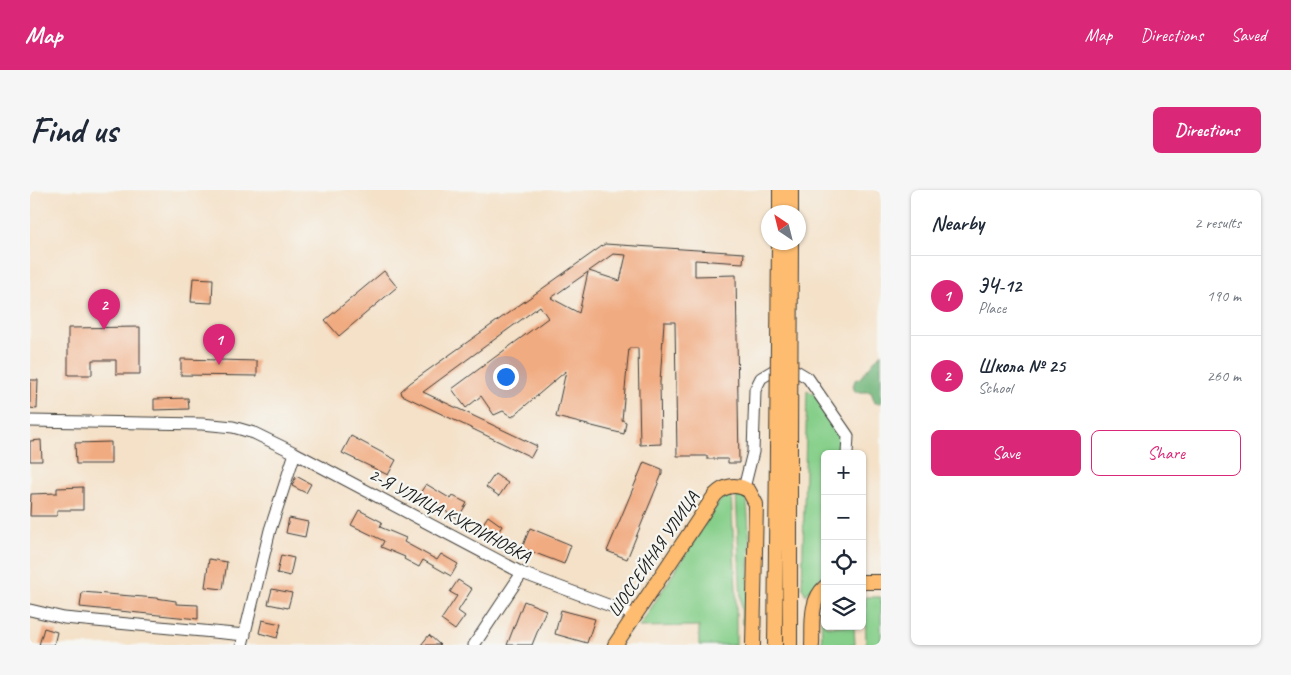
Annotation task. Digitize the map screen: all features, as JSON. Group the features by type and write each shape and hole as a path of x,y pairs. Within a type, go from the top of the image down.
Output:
{"main road":[{"path":"780,190 780,205"},
{"path":"791,190 791,205"},
{"path":"779,250 790,645"},
{"path":"775,645 791,250"},
{"name":"ШОССЕЙНАЯ УЛИЦА","path":"615,645 718,493 730,486 744,488"},
{"path":"744,488 752,495 756,509 753,645"},
{"path":"866,582 881,582"},
{"path":"812,645 814,606 817,596 821,592"}],"street":[{"path":"744,488 753,452 755,390 761,378 776,369 793,369 808,378 848,436 847,450"},
{"name":"2-Я УЛИЦА КУКЛИНОВКА","path":"30,421 202,424 233,427 254,434 295,453 522,573 635,615"},
{"path":"30,610 64,618 244,640 270,530 295,453"},
{"path":"474,645 522,573"}],"green space":[{"path":"881,353 881,403 875,403 871,392 855,392 853,386 855,380 860,378"},
{"path":"807,390 815,395 844,436 843,450 821,450 821,577 806,595 802,588"},
{"path":"736,491 746,497 747,502 750,545 747,625 742,624"},
{"path":"731,493 736,590 736,645 699,645 699,626 639,627 723,496"},
{"path":"866,597 881,597 881,645 866,645"},
{"path":"822,630 854,630 855,645 822,645"}],"building":[{"path":"605,244 744,253 743,263 695,260 695,276 736,275 739,463 728,463 728,459 707,459 707,456 677,456 675,322 664,322 660,382 661,444 640,445 638,348 629,348 622,420 626,422 624,434 556,417 566,371 512,417 503,411 494,415 481,396 466,408 452,389 548,318 540,306 423,392 537,446 531,457 402,395 401,391","holes":["613,254 626,255 620,281 589,271","588,272 579,313 551,298"]},
{"path":"384,271 397,287 339,336 325,320"},
{"path":"193,278 213,279 212,303 191,302"},
{"path":"140,327 140,374 116,374 116,360 92,360 92,375 68,375 68,328"},
{"path":"181,359 257,361 257,376 181,375"},
{"path":"30,380 38,380 37,409 30,408"},
{"path":"188,398 189,409 154,410 154,399"},
{"path":"351,436 396,460 388,475 342,453"},
{"path":"41,440 42,461 30,461 30,441"},
{"path":"111,442 111,464 76,464 75,443"},
{"path":"644,462 662,469 662,474 627,559 607,551"},
{"path":"495,474 508,483 499,496 486,487"},
{"path":"296,476 311,484 306,493 292,486"},
{"path":"426,484 451,499 453,496 467,503 458,518 418,496"},
{"path":"83,487 83,510 57,510 57,516 30,516 31,494 57,493 57,488"},
{"path":"359,510 382,522 380,527 406,538 404,542 437,560 441,554 458,564 451,576 423,560 419,567 404,559 405,557 381,547 384,541 351,525"},
{"path":"488,516 502,526 494,539 479,530"},
{"path":"289,518 308,522 305,537 286,533"},
{"path":"530,528 571,545 564,564 522,548"},
{"path":"281,555 294,558 290,576 277,573"},
{"path":"209,559 227,562 223,589 205,587"},
{"path":"458,580 472,589 458,611 465,616 455,630 441,620 457,596 450,592"},
{"path":"272,589 292,593 288,608 268,604"},
{"path":"82,592 156,598 176,601 176,604 198,605 198,619 80,607"},
{"path":"524,601 546,610 532,645 507,645"},
{"path":"561,610 595,619 587,643 555,634"},
{"path":"262,620 281,624 277,638 259,633"},
{"path":"44,628 57,632 54,645 39,645"},
{"path":"429,635 440,645 421,645"}],"place":[{"name":"Школа № 25","path":"104,330"},
{"name":"ЭЧ-12","path":"219,365"}]}
